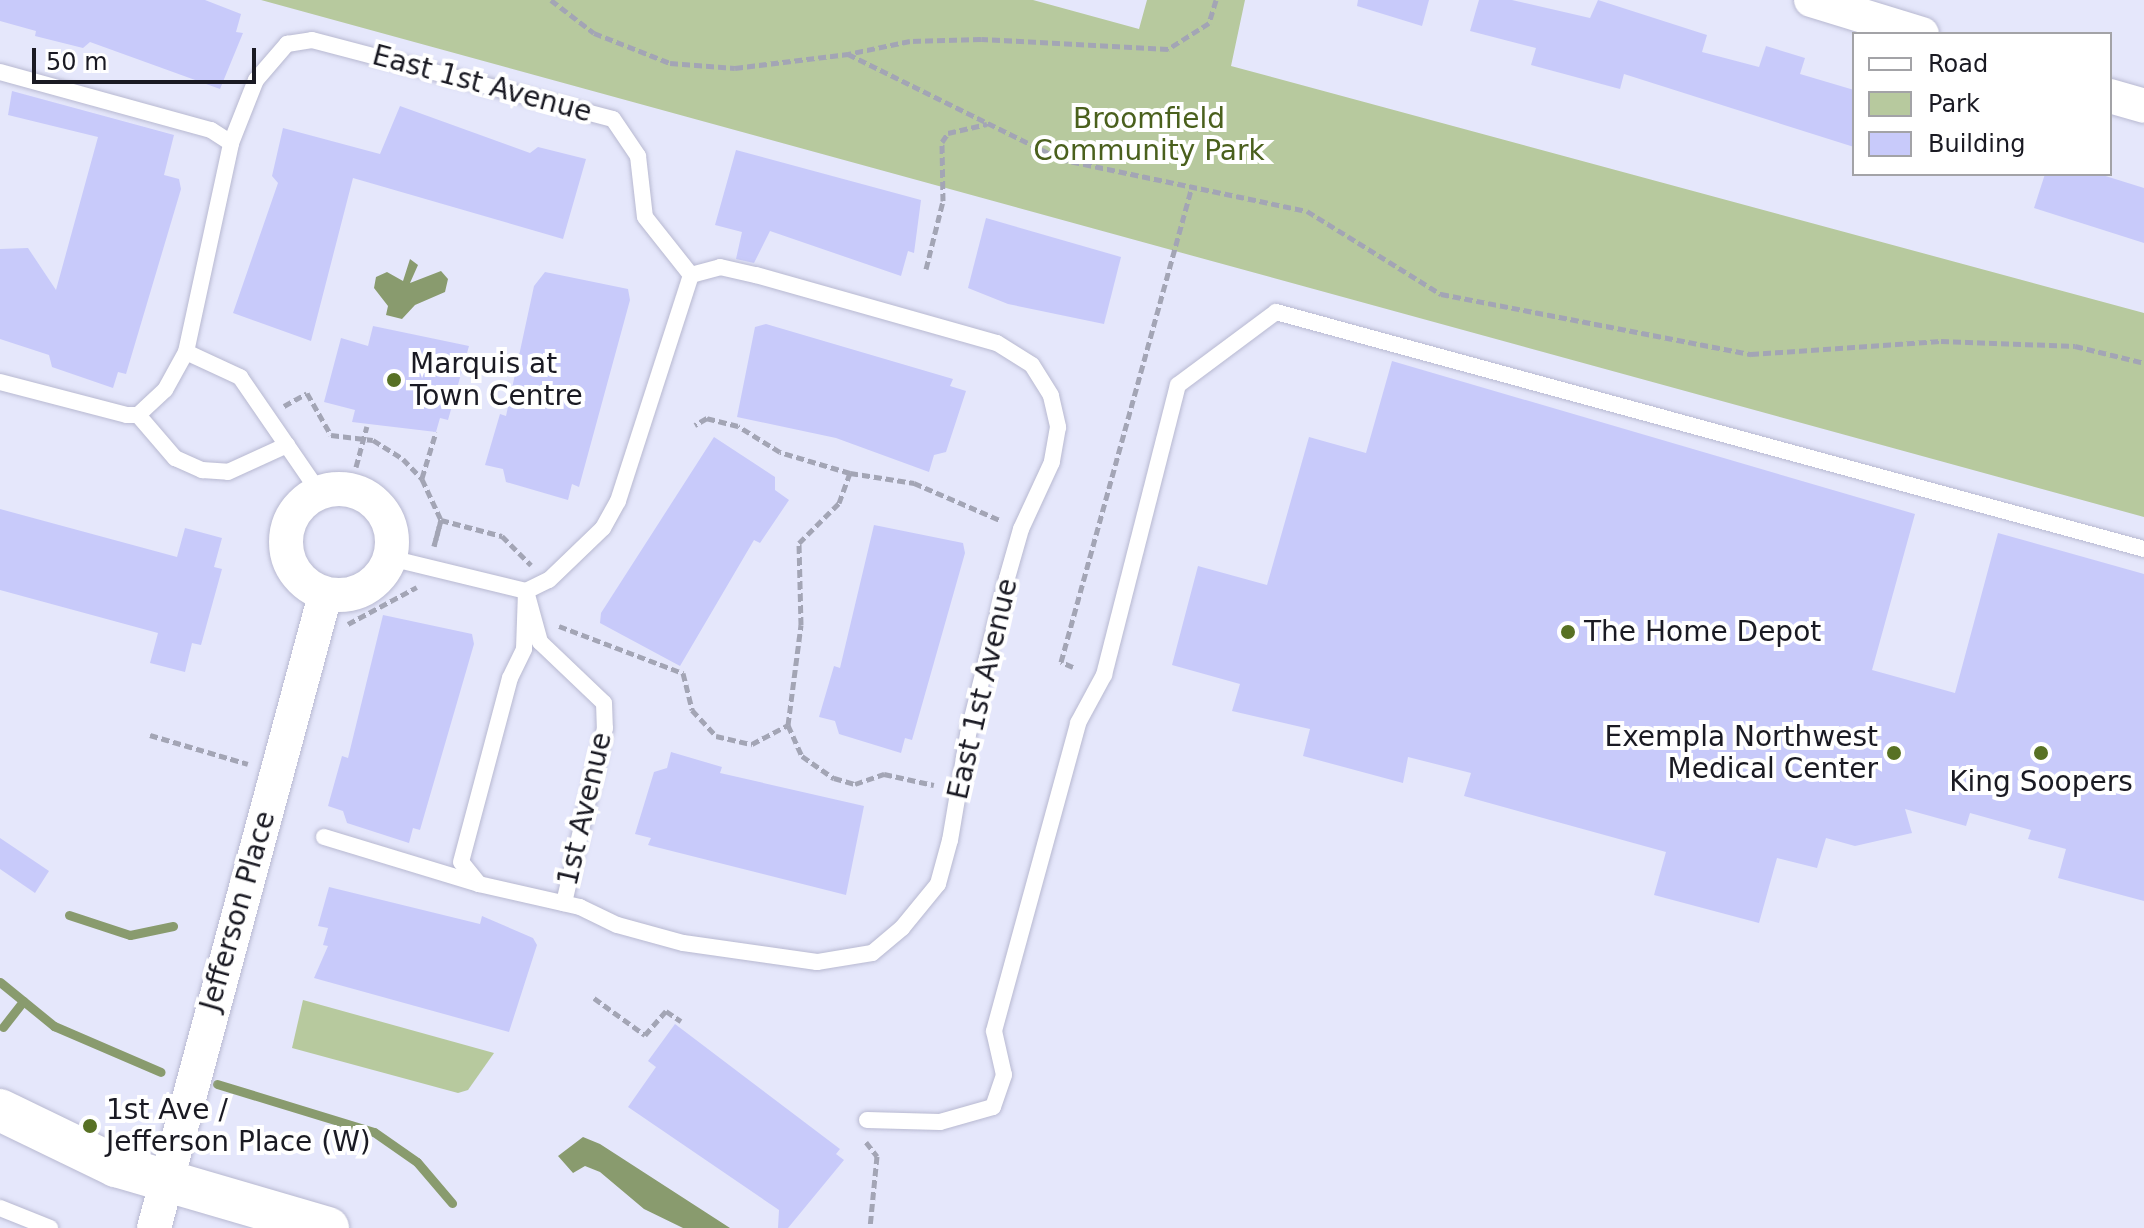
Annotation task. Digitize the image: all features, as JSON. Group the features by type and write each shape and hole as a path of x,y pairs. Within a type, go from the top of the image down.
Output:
{"street":[{"path":"1811,0 1915,32"},
{"path":"2112,97 2144,106"},
{"path":"353,490 375,503 390,523 390,558 369,587 325,595 302,581 286,550 292,516 319,492 353,490"},
{"name":"Jefferson Place","path":"154,1228 197,1055 325,595"},
{"path":"0,1110 116,1166 306,1225"}],"lane":[{"name":"East 1st Avenue","path":"138,415 165,390 186,352 231,143 268,60 287,44 312,40 613,119 631,136 638,156 645,217 691,275 720,267 997,343 1032,365 1051,396 1058,427 1052,462 1021,529 968,734 938,884 892,937 872,953 817,962 757,956 646,933 564,903 479,884 324,837"},
{"path":"0,72 211,130 231,143"},
{"path":"390,558 526,591 549,580 603,528 618,501 691,275"},
{"path":"867,1120 940,1122 993,1107 1004,1075 994,1031 1078,723 1104,675 1178,385 1276,312 2144,549"},
{"path":"186,352 240,377 270,415 319,492"},
{"path":"0,382 138,415 175,458 202,470 228,472 287,445"},
{"path":"479,884 461,862 510,678 524,649 526,591"},
{"name":"1st Avenue","path":"526,591 540,642 604,703 605,728 564,903"},
{"path":"0,1208 50,1228"}],"path":[{"path":"551,0 594,33 670,63 735,68 848,54 910,41 981,39 1168,49 1209,23 1216,0"},
{"path":"848,54 1060,159 1307,211 1441,294 1751,354 1941,341 2075,346 2144,363"},
{"path":"926,269 943,201 942,142 948,133 987,124"},
{"path":"1073,667 1061,662 1192,187"},
{"path":"270,415 307,393 331,435 364,438 388,447 422,479 441,520 434,546 438,533 441,520 502,536 531,565"},
{"path":"695,425 707,418 738,426 780,452 850,473 914,483 1021,529"},
{"path":"356,467 367,426"},
{"path":"422,479 436,432"},
{"path":"850,473 839,503 799,543 801,625 788,725 802,756 834,778 855,784 884,774 934,785"},
{"path":"551,620 683,673 692,710 716,736 752,744 788,725"},
{"path":"150,735 243,759 252,770"},
{"path":"594,998 645,1035 666,1011 681,1021"},
{"path":"867,1120 866,1144 877,1156 870,1228"}],"green space":[{"name":"Broomfield Community Park","path":"261,0 1033,0 1139,29 1147,0 1245,0 1231,66 2144,313 2144,517"},
{"path":"303,1000 494,1053 468,1090 458,1093 292,1048"}],"shaded area":[{"path":"410,259 418,265 410,283 441,271 448,279 445,292 415,305 402,319 386,315 388,306 374,288 376,277 387,272 403,281"},
{"path":"583,1137 600,1144 730,1228 683,1228 644,1209 600,1172 585,1166 573,1173 558,1156"}],"building":[{"path":"0,0 205,0 241,14 236,32 243,33 220,89 90,42 83,48 35,36 36,31 0,21"},
{"path":"1358,0 1429,0 1422,26 1357,6"},
{"path":"1479,0 1512,0 1590,18 1598,0 1707,35 1702,52 1759,67 1766,46 1805,58 1800,74 1852,89 1852,146 1624,74 1620,89 1531,65 1536,48 1470,31"},
{"path":"12,91 174,135 164,175 179,179 181,189 126,374 118,372 113,388 52,367 49,355 0,339 0,249 28,248 56,290 98,137 8,115"},
{"path":"400,106 530,153 538,147 586,159 563,239 353,178 311,341 233,313 278,183 272,176 283,128 380,154"},
{"path":"736,150 921,200 914,253 908,251 901,276 770,231 754,263 736,259 742,232 715,225"},
{"path":"2044,176 2105,176 2144,188 2144,243 2034,208"},
{"path":"986,218 1121,257 1104,324 1008,304 968,288"},
{"path":"545,272 628,289 630,300 579,487 572,484 568,500 506,482 503,469 485,465 500,414 506,416 534,286"},
{"path":"766,324 953,379 950,386 966,391 946,452 934,455 929,472 836,438 737,417 755,327"},
{"name":"Marquis at Town Centre","path":"373,326 469,346 448,420 440,418 436,432 352,422 355,410 324,402 341,338 368,346"},
{"name":"The Home Depot","path":"1392,361 1915,514 1872,670 1955,693 1998,533 2144,574 2144,901 2058,878 2066,849 2028,839 2031,830 1970,813 1966,826 1905,809 1912,833 1855,846 1826,838 1817,868 1777,858 1759,923 1654,895 1666,852 1464,796 1471,773 1408,757 1403,783 1303,756 1310,729 1232,711 1240,684 1172,665 1198,566 1267,585 1309,437 1366,453"},
{"path":"714,437 775,477 775,490 789,500 760,543 754,540 680,666 600,623 601,613"},
{"path":"0,509 177,557 185,528 222,538 214,567 222,569 201,645 192,643 185,672 150,663 158,633 0,590"},
{"path":"874,525 963,543 965,553 912,740 905,738 901,753 839,734 835,721 819,717 834,666 840,668"},
{"path":"383,615 472,634 474,644 420,830 413,828 409,843 347,823 343,811 328,806 342,756 348,758"},
{"path":"671,752 722,767 720,773 864,806 846,895 648,845 651,838 635,834 654,772 667,768"},
{"path":"0,838 49,871 35,893 0,869"},
{"path":"329,887 480,924 482,916 533,938 537,945 509,1032 314,978 328,946 323,945 328,928 318,926"},
{"path":"675,1024 840,1149 836,1154 844,1160 788,1228 778,1228 779,1210 628,1107 656,1067 648,1061"}],"waterway":[{"path":"69,915 130,935 173,926"},
{"path":"0,982 54,1026 161,1072"},
{"path":"3,1027 23,1001"},
{"path":"217,1084 374,1132 417,1162 452,1203"}],"place":[{"name":"Marquis at Town Centre","path":"394,380"},
{"name":"The Home Depot","path":"1568,632"},
{"name":"Exempla Northwest Medical Center","path":"1894,753"},
{"name":"King Soopers","path":"2041,753"},
{"name":"1st Ave / Jefferson Place (W)","path":"90,1126"}]}
